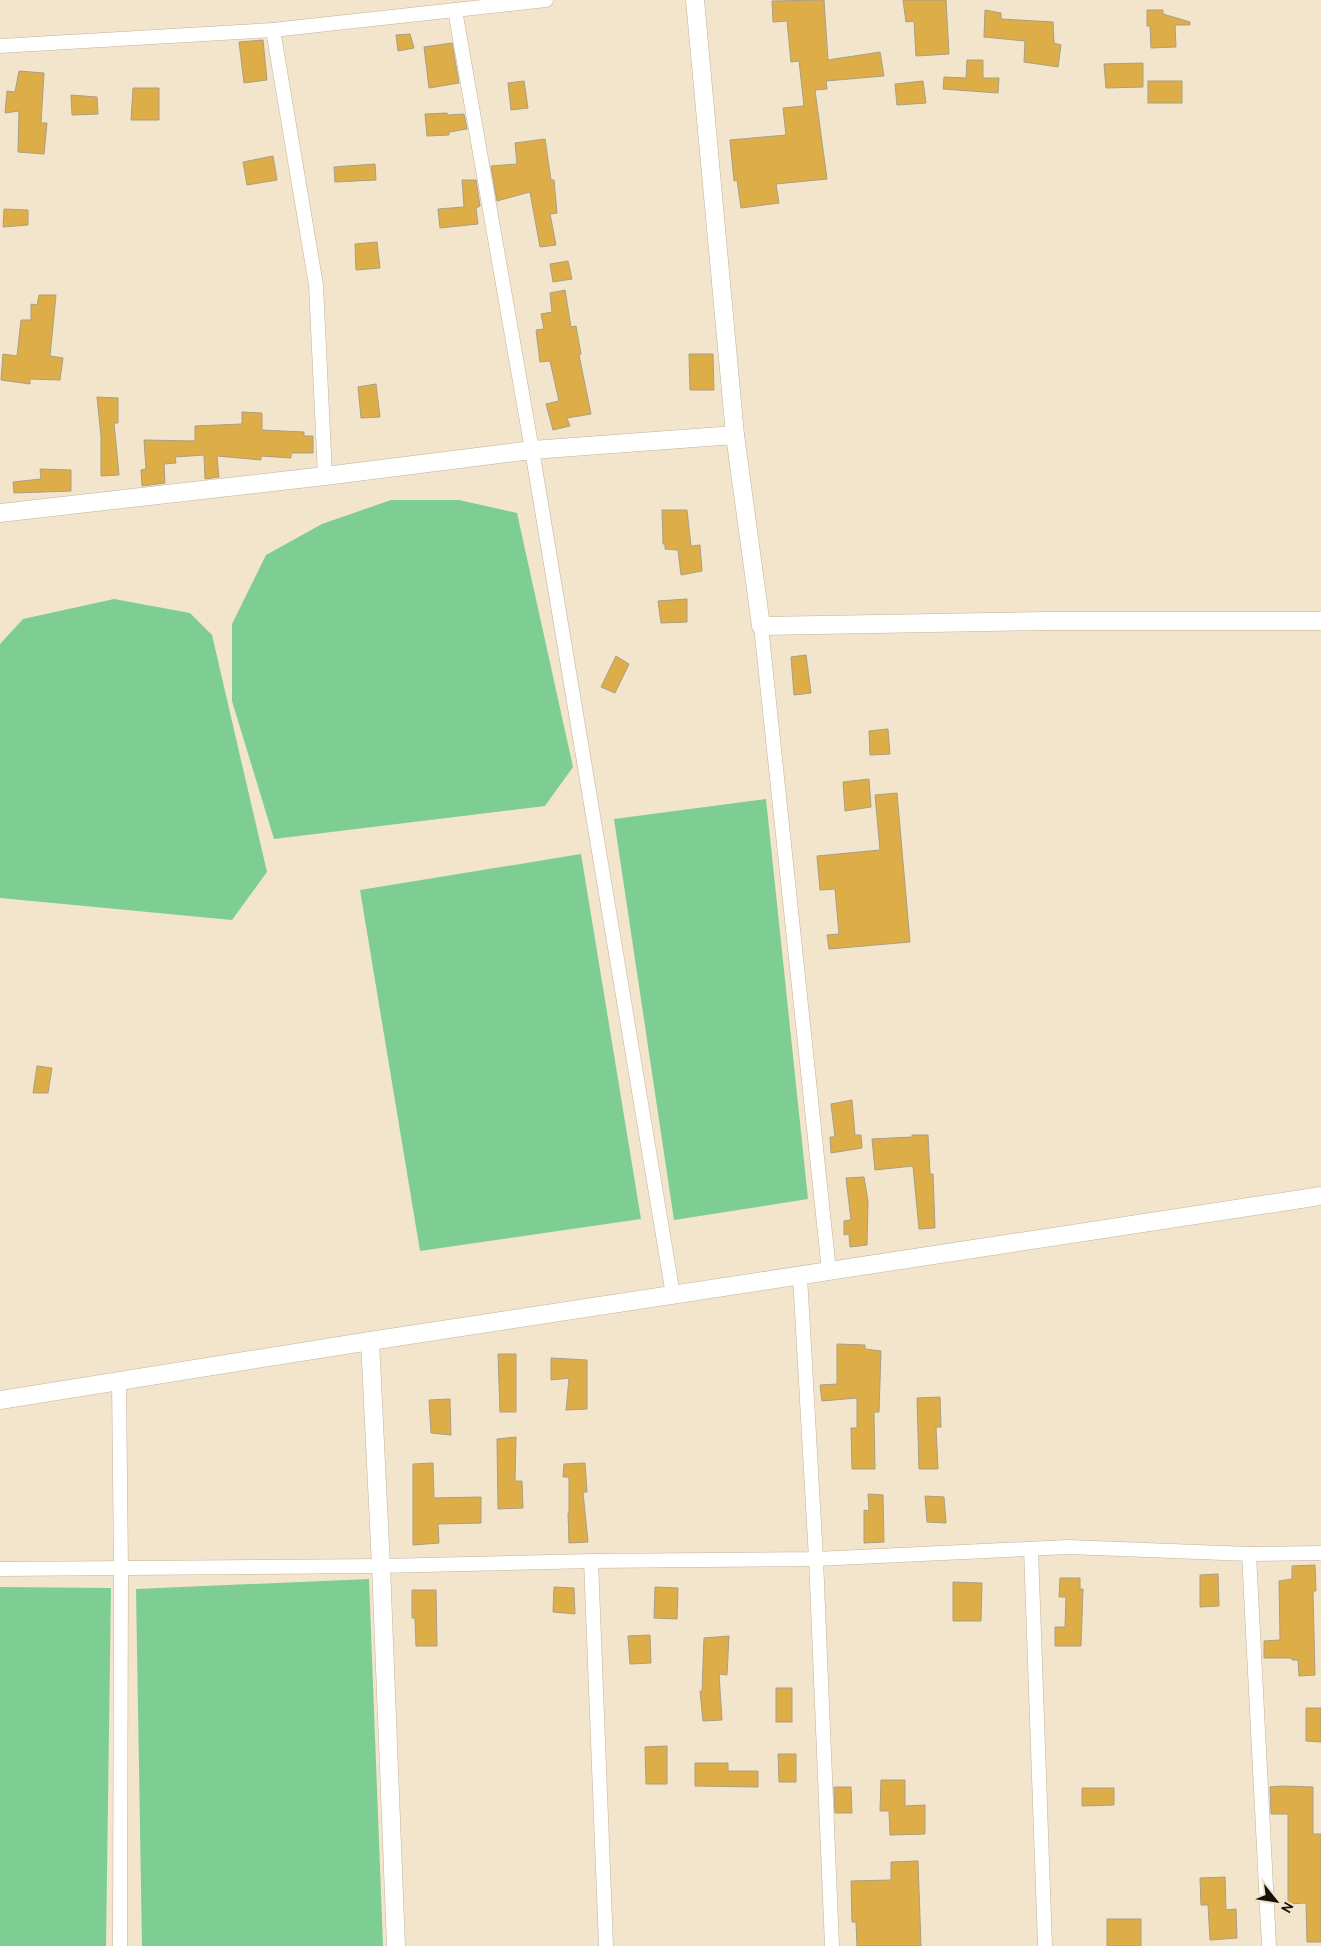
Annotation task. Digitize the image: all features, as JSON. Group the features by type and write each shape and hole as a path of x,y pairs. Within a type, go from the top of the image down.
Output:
{"street":[{"path":"0,46 273,30 546,0"},
{"path":"695,0 735,435 761,626 829,1272"},
{"path":"455,10 532,450 673,1295"},
{"path":"273,30 316,285 325,476"},
{"path":"0,513 532,450 735,435"},
{"path":"761,626 1053,621 1321,621"},
{"path":"0,1400 370,1341 1321,1196"},
{"path":"800,1276 816,1559 832,1946"},
{"path":"370,1341 382,1566 396,1946"},
{"path":"119,1381 121,1569 120,1946"},
{"path":"0,1569 382,1566 591,1561 816,1559 1068,1547 1249,1554 1321,1553"},
{"path":"1031,1549 1045,1946"},
{"path":"1249,1554 1269,1946"},
{"path":"591,1561 606,1946"}],"green space":[{"path":"391,500 459,500 517,513 573,767 545,806 274,839 232,701 232,624 266,555 322,524"},
{"path":"114,599 190,613 212,635 267,872 232,920 0,898 0,644 23,619"},
{"path":"766,799 808,1199 674,1220 614,819"},
{"path":"581,854 641,1219 420,1251 360,890"},
{"path":"369,1579 383,1946 142,1946 136,1589"},
{"path":"0,1587 111,1588 106,1946 0,1946"}],"building":[{"path":"824,0 828,60 880,52 884,76 826,81 827,89 815,90 827,179 776,184 779,203 741,208 737,180 734,181 730,140 786,135 783,108 804,106 799,61 791,62 787,21 773,22 772,1"},
{"path":"903,0 946,0 949,54 916,56 914,21 906,22"},
{"path":"985,10 1001,13 1001,19 1053,22 1054,43 1061,45 1058,67 1024,62 1025,41 984,37"},
{"path":"1147,10 1163,10 1163,14 1190,22 1190,25 1175,25 1176,47 1151,48 1150,26 1147,26"},
{"path":"410,34 414,48 398,51 396,35"},
{"path":"263,40 267,80 244,83 239,42"},
{"path":"452,43 459,83 429,88 424,47"},
{"path":"967,60 983,60 983,78 999,78 998,93 943,89 944,77 966,78"},
{"path":"1143,63 1143,87 1106,88 1104,64"},
{"path":"19,71 44,73 41,123 47,123 44,154 18,152 19,111 5,113 7,91 15,92"},
{"path":"524,81 528,108 511,110 508,83"},
{"path":"923,81 926,103 897,105 895,84"},
{"path":"1148,81 1182,81 1182,103 1148,103"},
{"path":"133,88 159,88 159,120 131,120"},
{"path":"71,95 97,97 98,114 72,115"},
{"path":"447,113 448,115 464,114 467,129 449,132 449,135 427,136 425,114"},
{"path":"545,139 551,180 554,180 557,213 550,214 556,245 540,247 530,192 497,201 491,166 517,164 515,143"},
{"path":"273,156 277,180 247,185 243,162"},
{"path":"375,164 376,180 335,182 334,167"},
{"path":"462,180 476,180 480,206 476,208 478,224 440,228 438,209 464,207"},
{"path":"4,209 28,210 28,225 3,227"},
{"path":"377,242 380,268 356,270 355,244"},
{"path":"568,261 572,279 553,282 550,264"},
{"path":"565,290 571,327 576,326 581,354 579,355 591,414 567,418 570,426 553,430 546,404 559,401 550,361 540,362 536,330 544,329 541,314 552,312 550,293"},
{"path":"39,295 56,295 50,356 63,358 60,380 30,379 30,384 1,380 3,354 17,356 21,320 31,320 31,304 37,305"},
{"path":"689,354 713,354 714,390 690,390"},
{"path":"376,384 380,417 361,418 358,387"},
{"path":"97,397 118,398 118,423 114,423 119,475 101,476 101,436"},
{"path":"242,412 262,413 262,430 304,432 304,436 313,436 313,453 291,453 291,458 261,456 261,460 217,456 219,477 205,479 204,455 175,457 176,463 164,464 165,483 142,486 141,470 146,469 144,440 195,441 195,426 242,424"},
{"path":"40,469 71,470 71,491 14,493 13,482 41,479"},
{"path":"662,510 687,510 691,546 700,545 702,571 681,575 678,550 665,549 665,544 663,544"},
{"path":"687,599 687,622 661,623 658,601"},
{"path":"806,655 811,693 794,695 791,657"},
{"path":"616,656 629,664 615,693 601,687"},
{"path":"888,729 890,754 870,755 869,731"},
{"path":"869,779 871,807 845,811 843,782"},
{"path":"897,793 910,942 829,949 827,935 839,934 835,889 820,890 817,856 880,850 875,795"},
{"path":"37,1066 52,1068 48,1093 33,1093"},
{"path":"852,1100 855,1135 861,1135 862,1148 831,1153 830,1137 835,1137 831,1104"},
{"path":"912,1135 928,1135 930,1174 933,1174 935,1228 919,1229 913,1166 875,1170 872,1139 912,1137"},
{"path":"864,1177 868,1201 867,1245 850,1247 849,1234 844,1235 844,1221 851,1220 846,1178"},
{"path":"837,1344 865,1345 865,1349 881,1351 879,1412 874,1412 875,1469 852,1469 851,1428 857,1428 857,1398 822,1401 820,1385 837,1384"},
{"path":"498,1354 516,1354 516,1412 500,1412"},
{"path":"551,1358 587,1360 587,1409 566,1410 569,1378 551,1380"},
{"path":"940,1397 941,1427 936,1427 938,1469 919,1469 917,1398"},
{"path":"450,1399 451,1435 431,1433 429,1400"},
{"path":"516,1437 515,1481 522,1481 523,1508 498,1509 497,1439"},
{"path":"433,1463 434,1498 481,1497 481,1523 438,1524 439,1543 413,1545 413,1464"},
{"path":"585,1463 587,1492 583,1492 588,1542 569,1543 569,1477 563,1477 564,1464"},
{"path":"868,1494 883,1495 884,1542 864,1543 864,1510 869,1511"},
{"path":"925,1496 944,1497 946,1523 927,1522"},
{"path":"1315,1565 1316,1591 1313,1591 1315,1675 1299,1676 1298,1660 1292,1660 1292,1658 1264,1658 1264,1641 1280,1640 1279,1581 1292,1579 1292,1566"},
{"path":"1218,1574 1219,1606 1200,1607 1200,1575"},
{"path":"1060,1578 1080,1578 1080,1589 1083,1589 1081,1646 1055,1646 1055,1627 1065,1627 1066,1597 1059,1597"},
{"path":"953,1582 982,1583 981,1621 953,1621"},
{"path":"554,1587 574,1588 575,1614 553,1612"},
{"path":"655,1587 678,1588 677,1619 654,1618"},
{"path":"412,1590 436,1590 437,1646 416,1646 415,1618 412,1618"},
{"path":"650,1635 651,1663 630,1664 628,1636"},
{"path":"729,1636 727,1675 719,1674 722,1720 703,1721 700,1691 702,1691 704,1638"},
{"path":"776,1688 792,1688 792,1722 776,1722"},
{"path":"1306,1708 1321,1708 1321,1742 1306,1741"},
{"path":"667,1746 667,1784 646,1784 645,1747"},
{"path":"778,1754 796,1754 796,1782 779,1782"},
{"path":"695,1763 728,1763 728,1771 758,1771 758,1787 695,1786"},
{"path":"881,1780 905,1780 905,1806 925,1805 925,1834 890,1835 889,1811 880,1811"},
{"path":"834,1787 851,1787 852,1813 835,1813"},
{"path":"1270,1787 1313,1787 1313,1834 1321,1834 1321,1942 1307,1942 1306,1903 1288,1904 1288,1814 1271,1814"},
{"path":"1082,1788 1114,1788 1114,1805 1082,1806"},
{"path":"918,1861 921,1946 857,1946 856,1922 852,1922 851,1881 891,1880 891,1862"},
{"path":"1225,1877 1226,1910 1236,1909 1237,1938 1210,1940 1208,1905 1201,1905 1200,1878"},
{"path":"1107,1919 1141,1919 1141,1946 1107,1946"}]}
